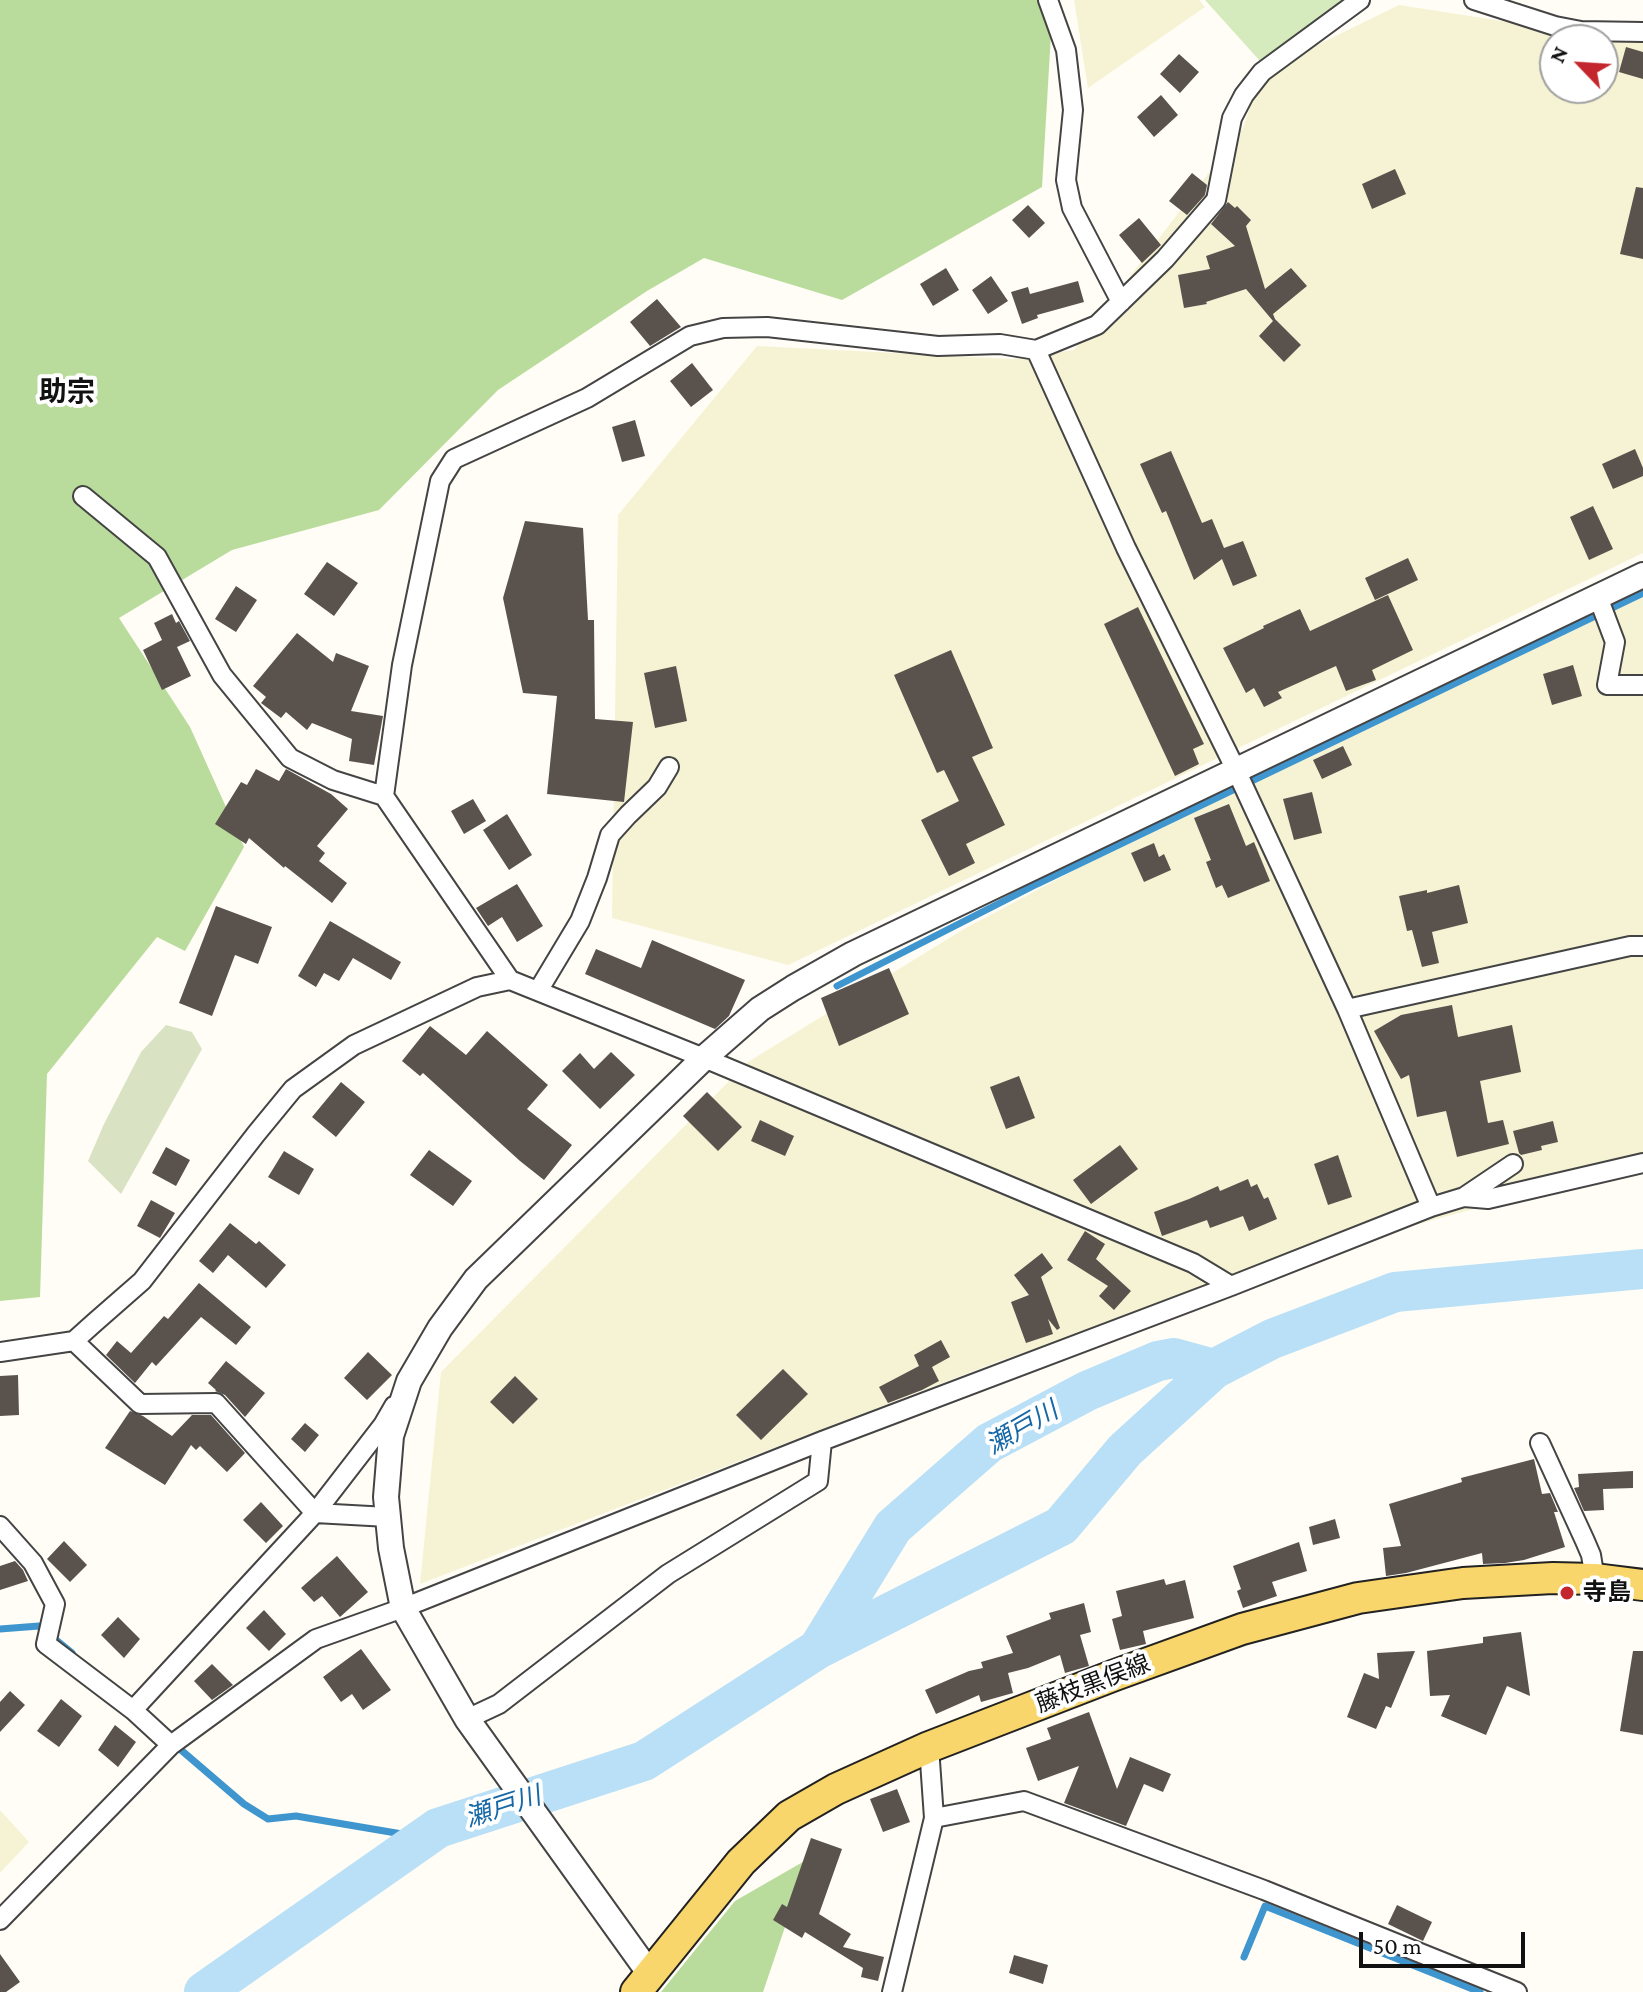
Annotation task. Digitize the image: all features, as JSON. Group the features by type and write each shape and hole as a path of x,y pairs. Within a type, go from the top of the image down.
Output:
{"main road":[{"name":"藤枝黒俣線","path":"643,1983 741,1862 789,1816 836,1789 929,1747 1242,1629 1358,1598 1463,1583 1553,1578 1643,1585"}],"street":[{"path":"1048,0 1066,50 1073,110 1066,180 1072,208 1121,302"},
{"path":"384,796 405,649 440,481 454,459 587,398 690,336 723,328 767,327 938,346 1000,344 1036,350 1097,325 1165,259 1216,200 1232,118 1253,83 1262,72 1360,0"},
{"path":"1474,0 1555,26 1581,31 1643,32"},
{"path":"1036,350 1126,548 1236,770 1347,1009 1431,1207"},
{"path":"83,496 157,557 222,675 290,758 333,780 384,796 510,980"},
{"path":"133,1710 315,1513 383,1425 440,1328 476,1279 704,1058 760,1009 853,954 1643,575"},
{"path":"1598,597 1615,642 1607,685 1643,685"},
{"path":"538,991 580,921 610,835 657,787 669,767"},
{"path":"1347,1009 1630,946 1643,946"},
{"path":"0,1352 74,1341 142,1281 293,1089 354,1045 477,987 510,980 1193,1263 1231,1286"},
{"path":"1464,1197 1488,1199 1643,1163"},
{"path":"0,1920 171,1745 316,1639 403,1608 822,1441 1464,1197 1513,1164"},
{"path":"74,1341 140,1404 216,1403 315,1513 388,1517"},
{"path":"409,1381 391,1436 386,1497 391,1548 403,1608 467,1719 620,1934 643,1983"},
{"path":"467,1719 499,1704 668,1574 818,1481 822,1441"},
{"path":"1540,1443 1591,1555 1595,1579"},
{"path":"0,1526 33,1563 55,1604 46,1644 133,1710 171,1745"},
{"path":"892,1992 934,1818 929,1747"},
{"path":"934,1818 1024,1801 1264,1890 1517,1992"}],"shaded area":[{"path":"1074,0 1199,0 1205,7 1088,88"},
{"path":"1399,5 1539,27 1539,104 1619,104 1619,39 1643,43 1643,553 788,965 612,918 618,515 757,346 1012,359 1074,350 1243,128 1262,72"},
{"path":"1643,580 1643,1163 1319,1251 997,1362 420,1584 441,1372 748,1062 964,929 1502,643"},
{"path":"0,1810 29,1842 0,1873"}],"green space":[{"path":"0,0 1053,0 1042,187 842,300 704,258 647,291 498,390 379,510 232,550 119,618 190,727 244,847 185,951 157,937 47,1074 40,1297 0,1301"},
{"path":"1205,0 1343,0 1260,61"},
{"path":"166,1025 192,1032 202,1049 121,1194 88,1161 141,1052"},
{"path":"808,1859 763,1992 661,1992 735,1901"}],"building":[{"path":"1626,47 1643,52 1643,79 1619,72"},
{"path":"1179,54 1199,72 1180,93 1160,74"},
{"path":"1161,95 1178,115 1154,137 1137,117"},
{"path":"1395,169 1406,194 1372,209 1362,184"},
{"path":"1192,173 1207,185 1205,195 1187,215 1169,201"},
{"path":"1636,187 1643,188 1643,259 1620,254"},
{"path":"1228,202 1251,220 1246,226 1265,289 1291,268 1307,286 1273,314 1301,345 1284,362 1259,336 1273,321 1246,289 1207,304 1184,308 1178,275 1210,269 1206,256 1235,246 1211,224"},
{"path":"1028,205 1045,223 1029,238 1012,220"},
{"path":"1139,218 1161,245 1142,263 1119,235"},
{"path":"946,268 959,290 933,306 920,284"},
{"path":"991,276 1008,301 988,314 972,290"},
{"path":"1078,281 1084,302 1037,315 1038,318 1022,324 1011,292 1028,287 1030,294"},
{"path":"657,299 681,327 650,346 630,322"},
{"path":"692,363 713,390 691,407 670,381"},
{"path":"635,420 645,456 622,462 612,427"},
{"path":"1635,449 1643,476 1613,489 1602,464"},
{"path":"1171,451 1202,523 1212,519 1224,548 1243,541 1257,576 1233,586 1222,559 1194,580 1166,511 1162,513 1140,464"},
{"path":"1593,506 1613,549 1589,560 1570,517"},
{"path":"525,521 583,528 588,620 594,620 595,719 633,722 624,802 547,794 557,696 523,693 503,598"},
{"path":"1408,558 1418,580 1375,600 1365,578"},
{"path":"327,562 358,583 334,616 304,594"},
{"path":"236,586 257,600 236,632 215,619"},
{"path":"1388,595 1413,650 1372,670 1376,680 1346,691 1336,666 1278,692 1282,698 1264,707 1254,688 1246,693 1223,648 1300,609 1310,631"},
{"path":"1138,607 1204,744 1193,749 1199,764 1175,776 1104,624"},
{"path":"172,614 190,641 177,647 191,676 162,690 143,650 162,640 154,623"},
{"path":"297,633 333,662 336,653 369,666 351,711 383,716 374,765 349,761 352,739 312,723 307,730 286,712 281,718 261,703 266,697 253,686"},
{"path":"951,650 993,748 972,757 1005,825 966,844 975,863 949,876 921,820 959,801 944,770 937,773 894,675"},
{"path":"1573,665 1582,696 1552,705 1543,674"},
{"path":"676,666 687,721 655,728 644,673"},
{"path":"1343,746 1352,765 1322,779 1313,760"},
{"path":"256,769 279,781 286,769 331,794 348,809 317,846 325,853 319,861 347,883 332,903 249,838 246,844 215,824 241,782 247,785"},
{"path":"1312,792 1322,833 1294,840 1283,799"},
{"path":"473,799 486,821 464,834 451,811"},
{"path":"1229,804 1246,846 1254,842 1270,881 1228,898 1222,885 1216,888 1206,862 1211,860 1194,818"},
{"path":"507,814 532,855 509,870 483,830"},
{"path":"1154,843 1159,857 1164,854 1171,870 1144,882 1131,853"},
{"path":"517,884 543,926 517,942 502,917 488,926 476,908"},
{"path":"1459,885 1468,923 1432,932 1439,963 1422,967 1412,930 1407,931 1399,896"},
{"path":"216,906 272,927 258,964 235,955 212,1016 179,1003"},
{"path":"330,921 401,962 391,980 353,958 339,981 324,973 316,987 298,976"},
{"path":"652,940 745,980 729,1016 715,1029 585,974 596,949 641,968"},
{"path":"889,968 909,1014 839,1046 821,998"},
{"path":"1452,1005 1458,1037 1512,1025 1521,1072 1480,1081 1488,1123 1503,1120 1509,1144 1457,1157 1446,1111 1417,1117 1409,1075 1401,1079 1374,1031 1401,1015"},
{"path":"430,1026 466,1055 487,1031 548,1085 527,1109 572,1145 544,1180 423,1073 420,1076 402,1061"},
{"path":"611,1052 635,1075 600,1109 562,1071 580,1053 594,1069"},
{"path":"1019,1076 1035,1118 1006,1129 990,1087"},
{"path":"341,1082 365,1102 336,1137 312,1117"},
{"path":"707,1092 742,1127 718,1151 683,1116"},
{"path":"760,1120 794,1136 785,1156 751,1141"},
{"path":"1553,1121 1558,1142 1541,1146 1542,1150 1519,1153 1513,1131"},
{"path":"1120,1145 1138,1169 1091,1204 1073,1180"},
{"path":"166,1147 190,1160 176,1186 152,1173"},
{"path":"429,1150 472,1181 453,1206 410,1175"},
{"path":"284,1151 314,1169 299,1195 268,1177"},
{"path":"1338,1155 1352,1197 1328,1205 1314,1164"},
{"path":"1248,1179 1251,1187 1257,1184 1264,1199 1268,1197 1277,1219 1249,1231 1243,1216 1210,1228 1207,1220 1162,1236 1154,1212 1218,1186 1220,1191"},
{"path":"151,1200 175,1213 160,1238 137,1226"},
{"path":"230,1223 256,1244 259,1241 286,1265 266,1288 228,1255 213,1273 199,1261"},
{"path":"1085,1231 1105,1244 1096,1259 1131,1291 1114,1310 1099,1296 1108,1286 1067,1260"},
{"path":"1042,1253 1053,1268 1041,1277 1060,1328 1057,1330 1048,1319 1053,1334 1026,1343 1011,1302 1029,1295 1014,1275"},
{"path":"199,1283 251,1327 236,1345 201,1317 156,1366 152,1362 135,1383 106,1355 117,1341 131,1353 164,1316 168,1319"},
{"path":"941,1340 950,1357 932,1367 939,1381 888,1403 879,1387 919,1366 914,1355"},
{"path":"368,1352 392,1375 367,1400 344,1378"},
{"path":"226,1361 265,1393 245,1417 225,1395 215,1391 208,1383"},
{"path":"783,1369 808,1394 761,1440 736,1415"},
{"path":"18,1375 19,1415 0,1416 0,1376"},
{"path":"515,1376 538,1399 513,1424 490,1402"},
{"path":"130,1411 172,1436 192,1415 211,1415 245,1453 227,1472 200,1446 196,1450 191,1445 165,1485 105,1448"},
{"path":"305,1423 319,1435 305,1452 291,1439"},
{"path":"1534,1459 1542,1494 1550,1493 1558,1512 1554,1512 1565,1547 1505,1563 1483,1564 1482,1553 1386,1576 1383,1548 1401,1546 1389,1504 1462,1482 1461,1478"},
{"path":"1633,1471 1633,1488 1603,1489 1604,1510 1584,1511 1574,1488 1579,1487 1578,1474"},
{"path":"261,1502 283,1526 266,1543 243,1520"},
{"path":"1335,1519 1340,1538 1313,1545 1309,1527"},
{"path":"64,1541 87,1565 70,1582 47,1559"},
{"path":"1299,1542 1307,1571 1272,1582 1277,1596 1243,1608 1237,1591 1241,1589 1233,1566"},
{"path":"337,1556 368,1592 340,1617 322,1596 314,1602 301,1588"},
{"path":"15,1561 28,1581 0,1590 0,1566"},
{"path":"1164,1579 1166,1585 1185,1580 1194,1618 1143,1631 1146,1644 1120,1650 1112,1619 1122,1616 1116,1591"},
{"path":"1084,1603 1091,1632 1080,1635 1089,1666 1065,1673 1060,1655 1008,1673 1013,1693 981,1702 979,1695 936,1714 925,1690 983,1668 981,1662 1013,1653 1006,1636 1051,1619 1049,1613"},
{"path":"264,1610 286,1634 269,1651 246,1628"},
{"path":"118,1617 140,1639 124,1658 101,1635"},
{"path":"1521,1632 1530,1696 1507,1686 1486,1735 1441,1716 1450,1695 1430,1696 1427,1651 1483,1643 1483,1637"},
{"path":"361,1649 391,1690 363,1710 352,1694 341,1702 323,1677"},
{"path":"1415,1651 1391,1708 1386,1706 1376,1729 1347,1717 1364,1673 1379,1679 1377,1653"},
{"path":"1633,1651 1643,1651 1643,1735 1620,1731"},
{"path":"212,1664 233,1685 212,1700 194,1681"},
{"path":"10,1691 25,1705 0,1732 0,1702"},
{"path":"61,1699 82,1716 59,1747 37,1731"},
{"path":"1089,1712 1117,1789 1130,1757 1171,1774 1163,1792 1144,1784 1126,1826 1064,1803 1079,1766 1038,1781 1026,1748 1051,1739 1047,1728"},
{"path":"115,1725 136,1742 118,1767 98,1750"},
{"path":"897,1789 910,1822 883,1832 870,1799"},
{"path":"811,1838 842,1849 819,1914 851,1934 843,1947 884,1957 878,1981 861,1977 863,1968 805,1932 802,1938 773,1920 782,1904 787,1907"},
{"path":"1397,1905 1432,1922 1423,1941 1388,1924"},
{"path":"0,1954 20,1982 6,1992 0,1992"},
{"path":"1014,1955 1048,1965 1043,1984 1009,1973"}],"waterway":[{"path":"837,986 1037,884 1643,593"},
{"name":"瀬戸川","path":"204,1992 438,1828 644,1761 818,1649 1061,1526 1125,1450 1214,1369 1272,1339 1395,1292 1643,1269"},
{"name":"瀬戸川","path":"818,1649 893,1527 989,1443 1087,1391 1158,1361 1174,1358 1214,1369"},
{"path":"0,1629 39,1626 72,1653"},
{"path":"174,1744 244,1804 268,1819 296,1816 402,1834 438,1828"},
{"path":"1244,1957 1265,1906 1480,1992"}],"place":[{"name":"寺島","path":"1567,1593"}],"district":[{"name":"助宗","path":"67,392"}]}
